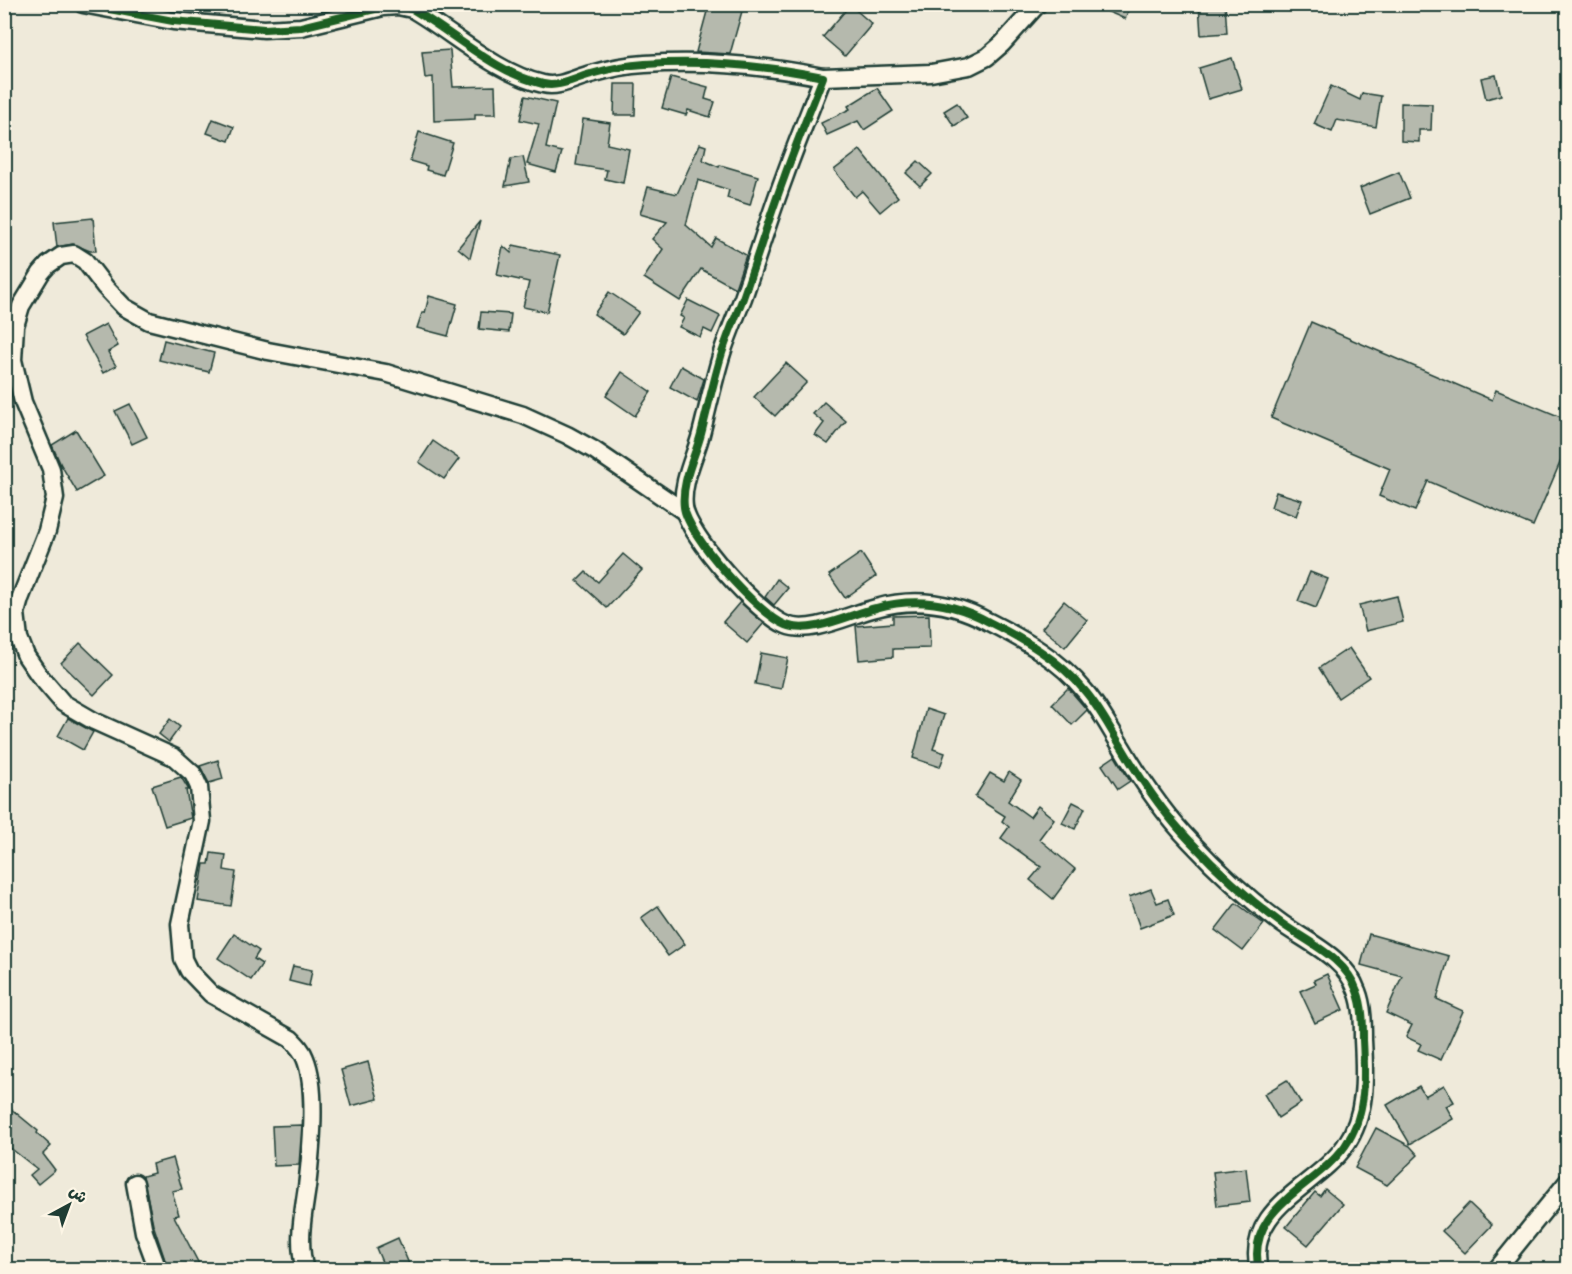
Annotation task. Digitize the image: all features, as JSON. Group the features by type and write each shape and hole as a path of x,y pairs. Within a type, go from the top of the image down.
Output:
{"street":[{"path":"83,4 173,21 264,29 301,27 375,9 398,6 412,9 516,75 546,85 558,86 594,73 644,64 689,63 752,67 823,77 931,73 969,66 987,57 1038,4"},
{"path":"823,77 781,185 723,352 684,490 685,512 695,534 738,585 759,606 786,625 814,626 876,607 900,603 935,603 968,612 992,623 1057,663 1085,691 1153,797 1177,827 1222,875 1280,923 1328,954 1349,976 1356,987 1363,1022 1364,1096 1359,1115 1344,1149 1284,1201 1262,1230 1257,1249 1259,1269"},
{"path":"305,1269 300,1238 310,1150 311,1099 305,1058 291,1039 211,994 189,971 183,959 180,924 202,821 199,787 196,780 193,774 174,757 114,731 63,703 46,685 26,656 19,638 16,613 44,541 55,498 51,470 23,402 13,360 15,326 28,291 48,265 61,256 74,254 85,261 124,307 149,321 268,351 386,373 523,416 567,435 594,450 685,512"},
{"path":"1496,1269 1568,1180"},
{"path":"135,1183 144,1232 158,1269"}],"building":[{"path":"709,4 744,4 730,54 696,52"},
{"path":"1090,4 1131,4 1125,19"},
{"path":"1199,4 1225,4 1227,33 1201,35"},
{"path":"850,5 872,24 845,56 823,37"},
{"path":"450,50 453,87 495,86 496,114 475,114 475,119 434,121 433,77 425,78 422,52"},
{"path":"1232,58 1242,89 1208,99 1199,68"},
{"path":"1496,75 1501,95 1486,99 1481,78"},
{"path":"671,77 708,87 705,99 715,102 710,117 688,110 686,115 662,108"},
{"path":"615,84 636,84 635,115 614,115"},
{"path":"1331,86 1360,100 1362,93 1381,96 1376,127 1337,120 1332,132 1314,124"},
{"path":"877,88 893,111 864,130 858,121 827,135 821,123 850,109 848,106"},
{"path":"525,96 556,103 546,148 562,152 556,172 527,164 539,124 520,120"},
{"path":"957,103 967,118 954,126 944,111"},
{"path":"1401,103 1432,104 1431,130 1419,130 1419,142 1401,141"},
{"path":"213,119 234,127 229,141 207,133"},
{"path":"583,119 610,123 607,144 629,149 623,183 605,179 607,170 576,165"},
{"path":"419,132 453,143 443,175 426,170 427,166 410,161"},
{"path":"700,144 706,146 703,160 719,167 720,165 758,176 750,205 727,198 729,190 698,180 686,225 711,247 716,238 746,255 735,288 701,269 680,301 644,278 663,249 652,239 667,222 640,214 648,187 677,194"},
{"path":"860,150 898,197 880,212 862,191 855,197 834,170"},
{"path":"523,157 529,182 505,186 511,159"},
{"path":"918,161 932,174 920,186 906,173"},
{"path":"1399,172 1410,198 1370,214 1360,188"},
{"path":"93,218 96,251 73,244 57,247 54,222"},
{"path":"480,221 470,258 458,248"},
{"path":"513,245 560,255 547,312 523,307 529,282 497,275 503,246 511,253"},
{"path":"609,292 639,312 623,334 594,314"},
{"path":"429,296 457,304 448,336 417,328 422,313 425,313"},
{"path":"688,300 720,316 712,333 704,329 700,337 679,327 684,318 680,316"},
{"path":"481,312 511,314 509,332 479,329"},
{"path":"1311,322 1492,400 1496,390 1568,420 1568,444 1533,526 1428,481 1415,511 1379,496 1390,469 1271,418"},
{"path":"106,324 118,346 108,352 116,366 103,373 83,336"},
{"path":"164,340 214,353 209,372 159,360"},
{"path":"786,363 807,382 775,416 754,397"},
{"path":"681,366 704,379 697,402 670,387"},
{"path":"622,372 651,392 635,416 606,396"},
{"path":"824,402 846,421 828,444 815,435 824,423 813,414"},
{"path":"130,404 147,437 132,444 115,411"},
{"path":"76,430 104,476 77,492 52,445"},
{"path":"433,441 459,459 444,479 419,462"},
{"path":"1276,492 1302,500 1296,516 1271,507"},
{"path":"861,553 876,576 845,598 829,575"},
{"path":"623,554 642,570 607,608 577,581 586,572 598,582"},
{"path":"1310,572 1328,579 1316,608 1298,601"},
{"path":"777,579 788,588 774,605 765,597"},
{"path":"1397,596 1403,622 1366,631 1359,605"},
{"path":"1064,601 1087,620 1065,647 1042,628"},
{"path":"740,602 764,623 747,643 723,622"},
{"path":"929,615 930,648 893,649 893,657 859,660 856,626 893,623 893,616"},
{"path":"80,643 113,675 94,695 61,663"},
{"path":"1349,648 1369,677 1338,698 1319,668"},
{"path":"761,653 788,658 781,689 755,684"},
{"path":"1068,688 1087,710 1072,725 1052,704"},
{"path":"926,709 944,715 933,749 945,753 940,767 913,758"},
{"path":"68,718 93,732 83,750 58,736"},
{"path":"170,719 180,727 169,742 159,734"},
{"path":"1115,756 1130,781 1118,789 1102,765"},
{"path":"218,760 223,779 209,783 200,766"},
{"path":"1009,772 1021,780 1008,801 1030,817 1038,806 1054,819 1039,839 1075,869 1053,899 1030,880 1041,867 1001,838 1009,827 1002,821 1005,816 975,797 990,773 1004,781"},
{"path":"181,777 189,790 186,790 191,818 165,826 152,786"},
{"path":"1073,802 1085,808 1075,829 1062,823"},
{"path":"211,853 226,855 224,870 236,872 231,906 198,901 204,864 209,864"},
{"path":"1151,889 1157,903 1168,899 1174,915 1140,928 1129,897"},
{"path":"1236,903 1264,924 1243,951 1215,930"},
{"path":"658,906 685,944 668,956 641,918"},
{"path":"234,934 259,951 254,959 262,964 251,980 218,958"},
{"path":"1369,934 1449,956 1437,999 1463,1011 1441,1060 1418,1050 1421,1044 1406,1037 1412,1025 1386,1013 1402,976 1361,965"},
{"path":"293,966 312,970 309,986 289,981"},
{"path":"1327,974 1343,1010 1315,1023 1300,991 1316,984 1314,980"},
{"path":"368,1062 378,1099 351,1106 341,1070"},
{"path":"1287,1080 1301,1103 1278,1118 1264,1094"},
{"path":"1444,1085 1454,1102 1446,1106 1453,1119 1410,1144 1387,1105 1419,1086 1425,1096"},
{"path":"4,1103 38,1131 37,1133 51,1146 43,1154 55,1170 38,1184 30,1175 37,1169 4,1143"},
{"path":"302,1125 299,1165 274,1166 272,1126"},
{"path":"1376,1128 1410,1146 1418,1155 1387,1185 1355,1168"},
{"path":"173,1158 182,1189 172,1191 179,1215 174,1216 199,1264 189,1269 168,1269 153,1224 143,1176 154,1173 152,1164"},
{"path":"1246,1168 1250,1202 1217,1206 1213,1172"},
{"path":"1325,1189 1343,1204 1308,1245 1286,1227 1315,1192 1320,1196"},
{"path":"1469,1203 1492,1225 1465,1253 1442,1231"},
{"path":"398,1238 409,1264 405,1266 408,1269 385,1269 376,1248"}],"cycle path":[{"path":"83,4 173,21 264,29 301,27 383,7 398,6 412,9 509,71 526,79 549,85 561,84 618,68 667,63 734,65 823,77 773,208 722,353 685,488 684,507 688,520 697,536 726,573 759,606 786,625 819,626 891,605 934,604 976,615 1040,651 1064,669 1089,697 1153,796 1200,852 1254,902 1288,928 1323,950 1343,968 1357,991 1362,1015 1364,1081 1361,1108 1345,1146 1332,1161 1285,1200 1272,1214 1262,1230 1257,1249 1259,1270"}]}
